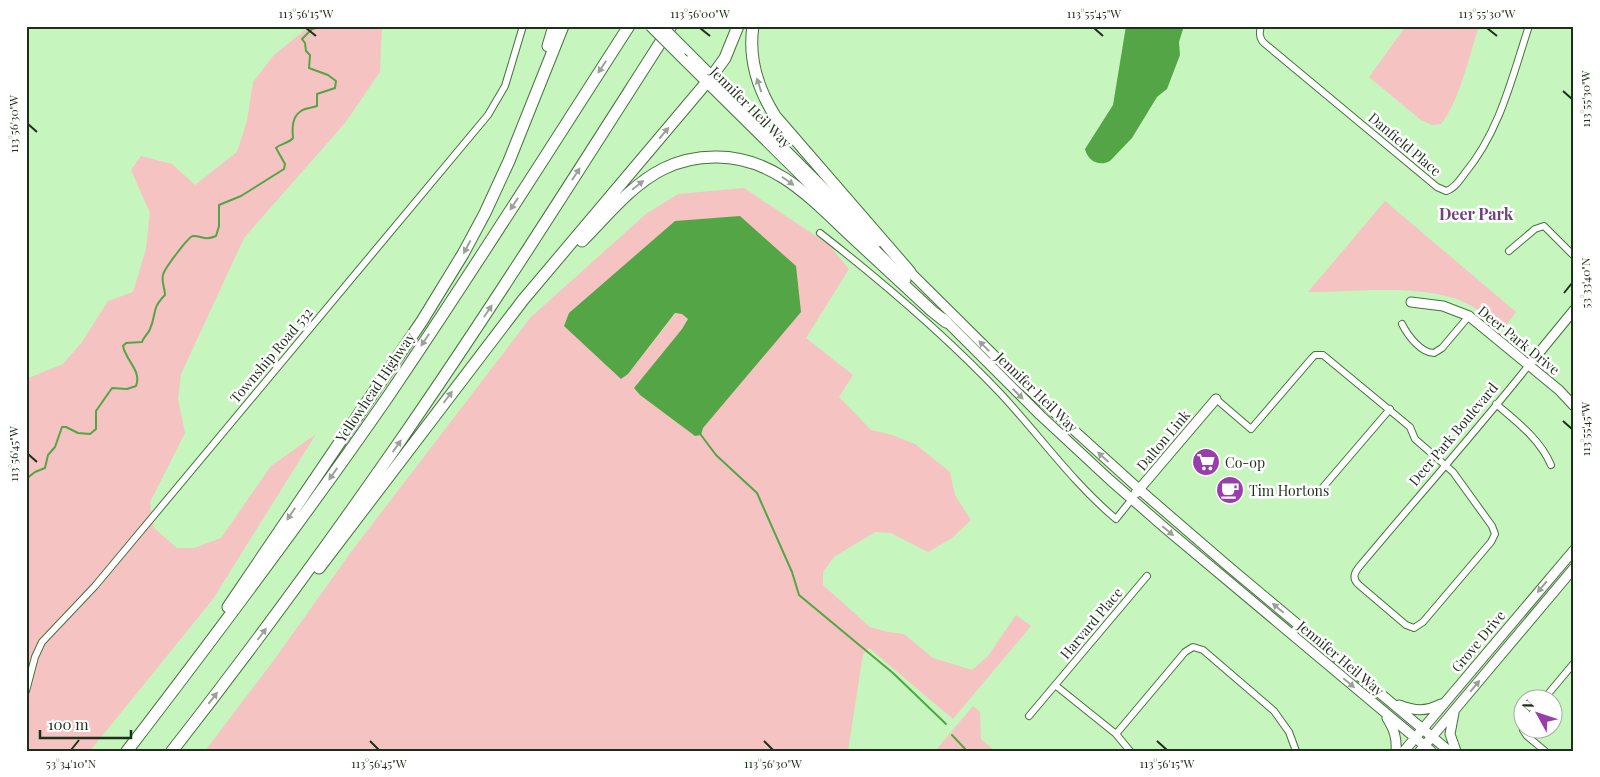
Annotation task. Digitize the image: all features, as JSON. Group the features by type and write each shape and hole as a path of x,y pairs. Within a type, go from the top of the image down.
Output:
{"highway":[{"path":"521,131 554,26"},
{"path":"196,660 206,640 417,329 451,274 485,213 521,131 563,26"},
{"name":"Yellowhead Highway","path":"127,751 301,520 387,398 629,26"},
{"path":"172,751 277,614 458,356 672,26"},
{"path":"277,614 301,591 350,529 487,345 709,79 725,58 738,26"},
{"path":"753,26 752,50 757,79 762,93 775,116 910,272"},
{"path":"540,280 558,266 645,179 679,162 703,157 724,157 743,159 761,165 794,185 946,322"}],"main road":[{"name":"Jennifer Heil Way","path":"650,26 684,60 709,79 895,260 910,272 1023,384 1140,490 1449,751"},
{"path":"662,26 686,49 709,79"},
{"name":"Jennifer Heil Way","path":"709,79 946,322 1040,415 1132,499 1415,738 1425,749"},
{"name":"Deer Park Drive","path":"1411,302 1443,306 1470,316 1559,390 1574,406"},
{"name":"Deer Park Boulevard","path":"1529,365 1574,310"},
{"name":"Dalton Link","path":"1132,499 1216,399"},
{"name":"Grove Drive","path":"1404,751 1574,550"},
{"name":"Grove Drive","path":"1425,749 1432,736 1574,568"},
{"path":"1390,701 1408,709 1421,711 1432,709 1446,702"},
{"path":"1456,708 1450,734 1456,751"},
{"path":"1383,711 1393,727 1397,740 1396,751"}],"street":[{"name":"Township Road 532","path":"26,691 35,657 42,642 95,586 488,115 505,86 523,26"},
{"name":"Danfield Place","path":"1261,26 1260,39 1264,43 1437,188 1446,191 1455,185 1474,162 1496,123 1529,26"},
{"path":"1510,251 1535,229 1544,226 1574,256"},
{"name":"Jennifer Heil Way","path":"820,234 893,292 956,348 1003,396 1081,487 1116,519 1132,499"},
{"path":"1402,324 1410,338 1426,351 1434,353 1442,348 1470,316"},
{"path":"1216,399 1251,429 1312,358 1318,354 1326,357 1390,409 1410,427 1415,439 1445,464"},
{"name":"Deer Park Boulevard","path":"1445,464 1456,476 1492,526 1495,534 1491,542 1418,627 1410,627 1359,585 1354,577 1359,567 1445,464 1529,365"},
{"path":"1496,404 1535,440 1544,451 1551,465"},
{"path":"1318,493 1390,409"},
{"name":"Harvard Place","path":"1029,716 1147,576"},
{"path":"1116,734 1184,652 1193,647 1203,650 1274,711 1289,732 1296,751"},
{"path":"1551,690 1574,663"},
{"path":"1055,685 1116,734 1130,751"},
{"path":"1532,740 1545,751"}],"shaded area":[{"path":"310,26 382,26 380,72 345,123 244,238 181,374 178,399 185,433 150,502 154,528 177,548 194,548 221,538 271,466 316,434 213,599 90,751 26,751 26,379 63,364 82,342 108,301 133,292 146,249 150,213 131,170 141,156 172,164 195,185 237,152 247,121 253,82 274,55"},
{"path":"1126,26 1184,26 1179,42 1180,55 1167,89 1157,97 1132,138 1110,161 1098,163 1091,160 1085,149 1113,105"},
{"path":"1406,26 1479,26 1454,103 1441,124 1432,125 1421,120 1369,77"},
{"path":"744,188 829,245 849,269 806,338 853,375 839,397 871,430 892,435 915,444 950,472 955,495 971,520 952,538 928,552 891,533 875,532 834,557 823,572 823,585 870,627 904,634 933,658 972,670 988,656 1016,615 1031,626 953,719 869,648 863,654 848,751 205,751 274,660 351,552 531,317 646,214 678,194","holes":["740,216 703,429 700,435 695,436 640,395 634,388 682,329 688,319 682,314 676,313 628,374 621,378"]},
{"path":"1385,201 1516,312 1503,329 1484,314 1464,302 1433,293 1398,290 1308,292"},
{"path":"740,216 796,266 801,312 703,428 701,435 695,436 640,395 634,388 688,319 682,314 675,313 628,374 621,379 564,326 569,313 675,221"},
{"path":"973,706 980,712 981,739 995,751 935,751"}],"waterway":[{"path":"26,479 35,472 45,468 48,455 55,447 62,427 78,433 90,434 96,429 96,411 112,388 127,389 136,386 137,376 123,346 126,343 142,342 152,324 156,308 165,295 163,275 182,247 193,236 206,238 216,236 219,226 219,205 241,196 284,169 285,164 276,148 293,138 296,116 303,110 317,106 317,94 335,88 336,81 328,75 309,68 310,55 306,51 305,43 302,39 312,29 324,26"},
{"path":"701,435 716,455 757,493 792,572 799,595 893,673 946,724"},
{"path":"952,735 967,751"}],"place":[{"name":"Co-op","path":"1206,462"},
{"name":"Tim Hortons","path":"1230,490"}],"district":[{"name":"Deer Park","path":"1476,213"}]}
